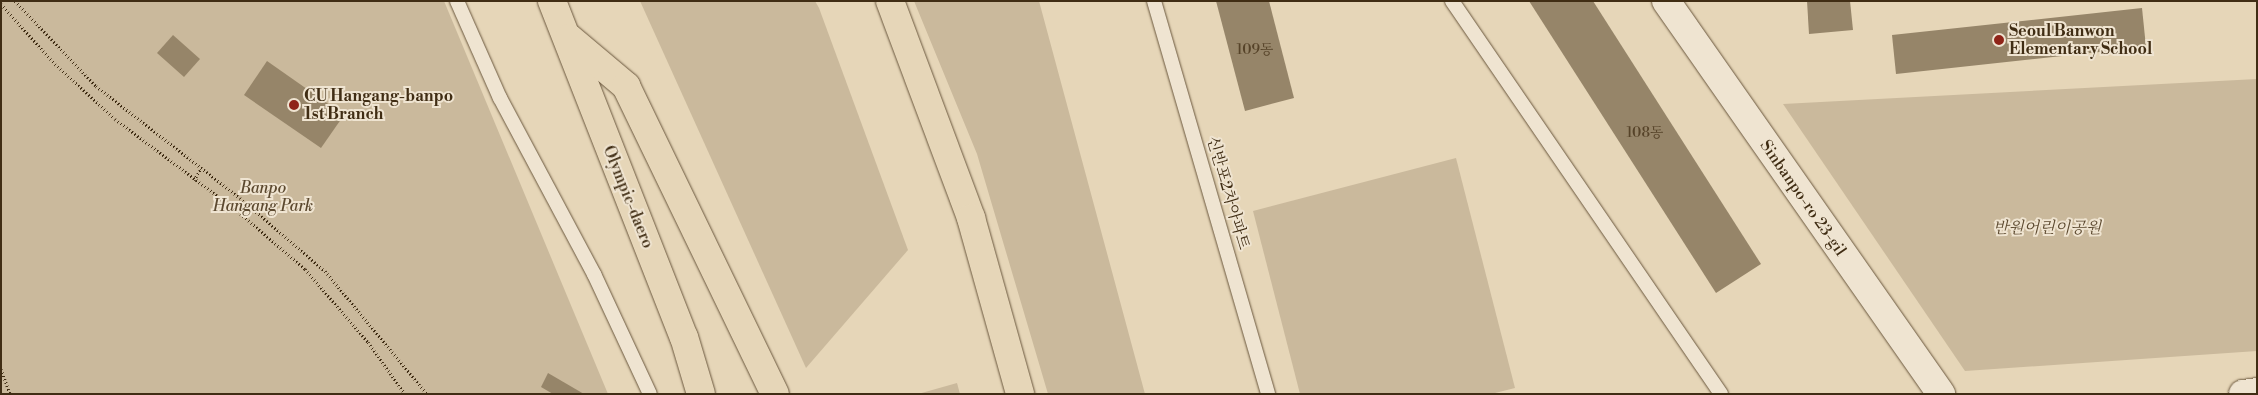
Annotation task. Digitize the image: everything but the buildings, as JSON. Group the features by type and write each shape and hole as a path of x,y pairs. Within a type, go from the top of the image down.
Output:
{"highway":[{"name":"Olympic-daero","path":"552,1 684,337 701,394"},
{"path":"890,1 971,218 1020,394"},
{"path":"567,37 626,86 776,394"}],"street":[{"name":"Sinbanpo-ro 23-gil","path":"1666,1 1941,394"},
{"path":"2243,394 2257,392"}],"lane":[{"path":"457,1 500,98 594,274 650,394"},
{"name":"신반포2차아파트","path":"1154,1 1268,394"},
{"path":"1452,1 1721,394"}],"path":[{"path":"15,1 96,86 325,271 427,394"},
{"path":"1,4 55,64 101,106 305,269 368,342 405,394"},
{"path":"194,180 201,169"},
{"path":"1,369 10,394"}],"green space":[{"name":"Banpo Hangang Park","path":"1,1 444,1 608,394 1,394"},
{"path":"640,1 815,1 819,8 908,250 806,368"},
{"path":"914,1 1039,1 1145,394 1048,394 977,154"},
{"name":"반원어린이공원","path":"2257,79 2257,351 1965,371 1783,104"},
{"path":"1456,158 1515,388 1491,394 1300,394 1253,211"},
{"path":"957,383 960,394 918,394"}],"place":[{"name":"Seoul Banwon Elementary School","path":"1999,40"},
{"name":"CU Hangang-banpo 1st Branch","path":"294,105"}]}
